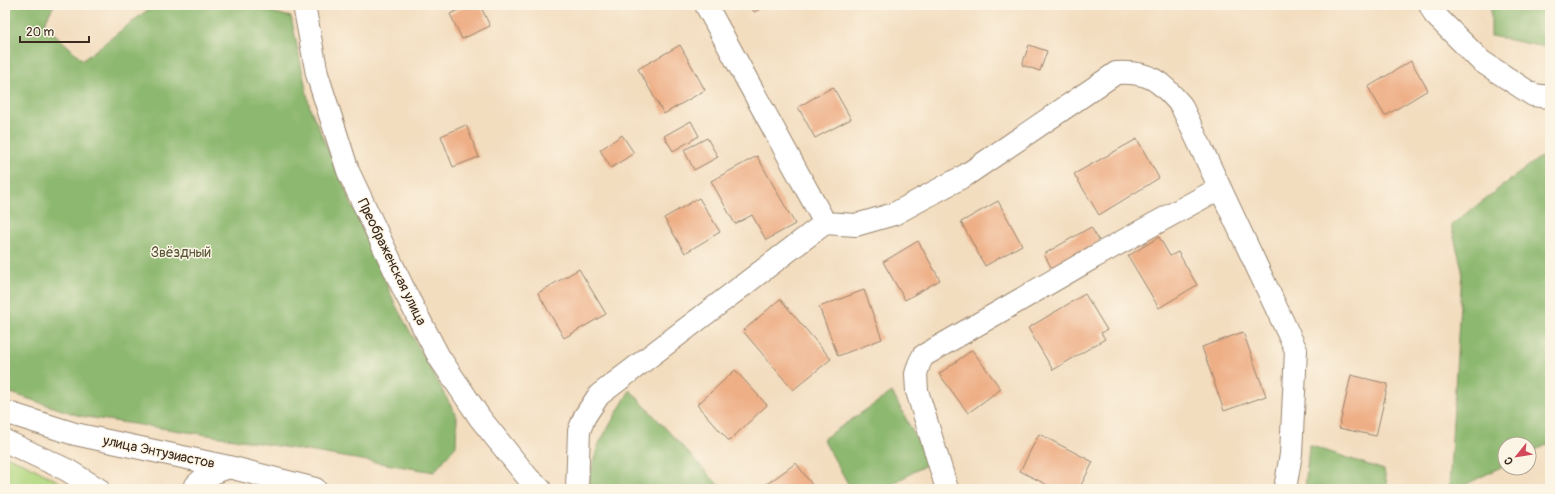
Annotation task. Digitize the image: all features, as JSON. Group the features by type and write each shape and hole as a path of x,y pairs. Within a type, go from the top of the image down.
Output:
{"street":[{"name":"Преображенская улица","path":"304,5 317,74 348,171 406,294 439,357 480,418 529,479 540,489"},
{"path":"706,5 825,222"},
{"path":"1430,5 1436,15 1481,61 1533,94 1550,98"},
{"path":"577,489 579,431 585,416 599,395 825,222 856,225 894,214 966,175 1116,73 1131,72 1148,76 1164,86 1181,104 1296,350 1291,454 1285,489"},
{"path":"946,489 916,391 916,374 919,364 924,356 1094,258 1220,188"},
{"name":"улица Энтузиастов","path":"5,412 75,434 229,467 315,489"},
{"path":"5,441 66,470 98,489"},
{"path":"193,489 200,480 212,472 229,467"}],"green space":[{"name":"Звёздный","path":"5,5 54,5 44,24 83,60 150,8 183,5 244,5 291,17 310,108 396,306 457,417 456,446 434,472 241,440 80,416 5,391"},
{"path":"1491,5 1550,5 1550,48 1491,36"},
{"path":"1550,155 1550,443 1537,449 1537,436 1497,436 1497,469 1457,489 1449,489 1462,269 1451,225 1539,158"},
{"path":"630,390 722,489 586,489 598,445"},
{"path":"892,392 929,463 884,489 851,489 823,439"},
{"path":"1309,445 1384,470 1388,489 1305,489"},
{"path":"5,456 25,464 73,489 5,489"},
{"path":"229,484 248,489 215,489 219,486"}],"building":[{"path":"469,5 480,5 490,26 462,39 450,14"},
{"path":"750,5 767,5 754,12"},
{"path":"680,45 705,90 664,114 638,69"},
{"path":"1029,45 1047,51 1040,71 1022,65"},
{"path":"1411,61 1428,90 1385,116 1368,87"},
{"path":"833,87 851,119 815,138 798,107"},
{"path":"691,121 699,136 673,151 664,136"},
{"path":"466,125 479,157 453,167 441,136"},
{"path":"622,135 634,153 611,168 600,150"},
{"path":"707,138 718,157 694,170 684,150"},
{"path":"1137,139 1159,178 1099,215 1074,174"},
{"path":"757,156 795,224 766,240 752,215 735,224 711,181"},
{"path":"699,198 720,232 685,253 664,218"},
{"path":"998,201 1022,245 985,266 961,222"},
{"path":"1091,227 1101,244 1053,271 1044,254"},
{"path":"1159,237 1170,256 1178,252 1197,285 1159,308 1128,256"},
{"path":"918,241 940,280 905,300 883,262"},
{"path":"579,269 606,314 564,338 538,293"},
{"path":"864,290 882,339 838,356 819,307"},
{"path":"1085,294 1107,330 1101,333 1105,339 1053,370 1028,328"},
{"path":"780,299 831,359 793,390 743,331"},
{"path":"1243,332 1266,396 1224,411 1202,347"},
{"path":"972,350 1001,389 968,413 939,374"},
{"path":"735,370 767,405 729,441 697,405"},
{"path":"1351,375 1388,384 1376,436 1339,428"},
{"path":"1039,434 1093,462 1079,489 1055,489 1020,471"},
{"path":"796,463 815,489 760,489"}]}
